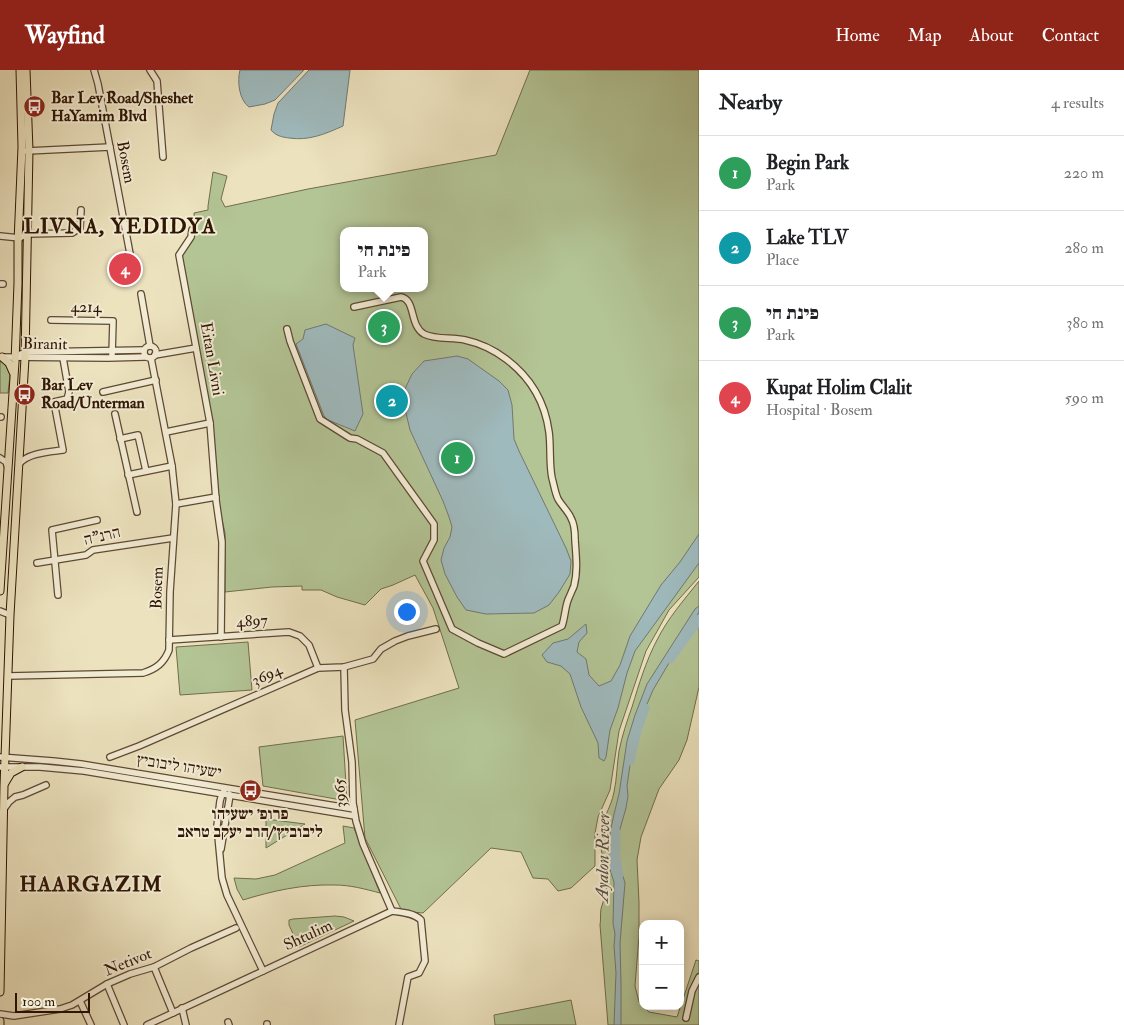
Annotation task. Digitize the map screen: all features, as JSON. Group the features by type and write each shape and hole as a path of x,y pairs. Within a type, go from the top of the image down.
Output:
{"main road":[{"path":"0,591 15,357 19,238 26,152 20,70"},
{"path":"0,992 4,810 2,767 25,355 27,237 26,70"},
{"path":"1,357 8,363 14,373"},
{"path":"4,788 9,776 22,767"}],"street":[{"name":"Bosem","path":"94,70 131,258"},
{"path":"150,70 156,81 163,157"},
{"path":"26,152 110,147"},
{"path":"0,236 19,238 72,233 80,228 82,210"},
{"name":"Eitan Livni","path":"192,230 191,236 179,255 210,423 222,542 221,636"},
{"name":"Bosem","path":"8,676 143,673 156,668 166,657 169,640 176,504 172,466 150,353 141,294"},
{"path":"287,329 320,419 350,438 357,439 383,453 434,524 434,540 422,561 452,629 504,654 562,626 574,585 576,569 574,528 571,518 558,499 551,472 549,433 536,392 527,379 496,353 464,340 436,337 422,333 416,326 410,303 406,298 402,297 354,307"},
{"name":"4214","path":"51,320 112,321 111,355"},
{"name":"Biranit","path":"25,355 62,358 150,353 196,346"},
{"name":"Biranit","path":"1,357 25,355 111,355"},
{"path":"18,464 28,457 63,450 54,402 68,399 62,358"},
{"path":"103,392 156,380"},
{"path":"114,414 137,512"},
{"path":"166,432 210,423"},
{"path":"120,439 138,435 146,471"},
{"path":"8,468 6,462 0,457 9,449"},
{"path":"19,451 28,457"},
{"path":"128,475 172,466"},
{"path":"176,504 216,497"},
{"path":"58,596 52,530 97,520"},
{"name":"הרנ\"ה","path":"38,563 86,555 93,550 173,538"},
{"path":"0,611 10,615"},
{"path":"0,617 10,615"},
{"name":"3694","path":"110,757 140,746 318,668 344,667 373,659 381,649 394,641 436,629"},
{"name":"4897","path":"169,640 289,632 300,636 309,645 318,668"},
{"name":"3965","path":"344,667 345,701 352,762 355,816 363,844 392,911"},
{"name":"ישעיהו ליבוביץ","path":"3,757 81,764 354,809"},
{"name":"ישעיהו ליבוביץ","path":"2,767 55,768 84,771 355,816"},
{"path":"4,810 15,797 46,785"},
{"path":"4,788 15,797"},
{"path":"220,858 230,795 227,788 222,794 217,826 221,874 225,889 264,971"},
{"path":"392,911 418,917 425,960 419,973 408,977 399,1025"},
{"name":"Shtulim","path":"147,1025 392,911"},
{"name":"Netivot","path":"0,1014 14,1016 60,1009 72,1005 107,984 130,974 154,967 236,928"},
{"path":"154,967 173,1013"},
{"path":"686,1018 692,991 699,977"},
{"path":"107,984 124,1025"},
{"path":"80,1001 91,1025"},
{"path":"182,1008 186,1025"}],"green space":[{"path":"530,70 699,70 699,577 669,610 646,651 619,731 610,790 598,817 595,833 595,866 571,888 558,891 548,879 533,878 521,852 491,848 423,913 402,911 365,838 355,720 459,688 433,608 415,575 381,589 365,605 321,590 302,590 302,586 225,592 225,533 217,497 212,423 181,255 193,236 194,213 208,210 213,172 227,176 221,199 225,207 308,189 496,155"},
{"path":"0,361 5,364 10,375 8,393 0,393"},
{"path":"699,581 699,687 687,740 679,760 659,789 641,837 637,860 639,936 635,986 639,1010 677,1017 679,1010 684,1010 684,996 696,960 699,961 699,1025 608,1025 600,925 607,878 600,845 600,833 611,804 616,782 619,751 640,681 657,640 676,609"},
{"path":"248,642 252,690 180,695 176,647"},
{"path":"343,736 347,801 263,786 259,747"},
{"path":"266,819 305,824 266,848"},
{"path":"343,826 354,828 380,893 352,886 323,885 288,889 243,900 234,878 256,879 275,875 345,843"},
{"path":"335,916 354,921 299,947 289,925 289,920"},
{"path":"571,1000 576,1025 495,1025 494,1015"}],"water":[{"path":"240,70 304,70 275,100 249,107 243,100 240,90"},
{"path":"309,70 350,70 343,126 310,138 296,139 277,135 271,130 278,103"},
{"path":"326,324 355,338 353,345 363,414 355,431 328,420 324,416 296,344 303,339 305,330"},
{"path":"457,356 468,359 499,381 508,390 512,405 514,439 571,561 570,574 559,592 549,605 534,613 486,614 466,610 445,574 441,560 452,527 443,501 410,430 405,409 404,391 412,374 424,361"},
{"path":"699,534 699,563 635,651 610,730 604,761 599,758 598,743 581,707 570,674 561,666 547,662 542,655 553,643 568,639 586,624 587,633 579,642 577,652 586,659 589,675 599,686 611,681 620,665 630,636 661,585"},
{"path":"699,606 699,612 653,690 633,737 627,786 628,796 614,854 625,883 620,943 621,1025 614,1025 616,973 613,923 614,882 607,861 610,833 619,794 627,741 647,684 695,609"}],"waterway":[{"name":"Ayalon River","path":"670,659 699,619"},
{"name":"Ayalon River","path":"630,761 645,708"},
{"name":"Ayalon River","path":"616,832 616,857 619,876"}],"place":[{"name":"Bar Lev Road/Sheshet HaYamim Blvd","path":"35,107"},
{"name":"Kupat Holim Clalit","path":"125,269"},
{"name":"פינת חי","path":"384,327"},
{"name":"Bar Lev Road/Unterman","path":"25,394"},
{"name":"Lake TLV","path":"392,401"},
{"name":"Begin Park","path":"457,458"},
{"name":"פרופ׳ ישעיהו ליבוביץ׳/הרב יעקב טראב","path":"250,790"}],"district":[{"name":"LIVNA, YEDIDYA","path":"120,226"},
{"name":"HAARGAZIM","path":"91,884"}]}
